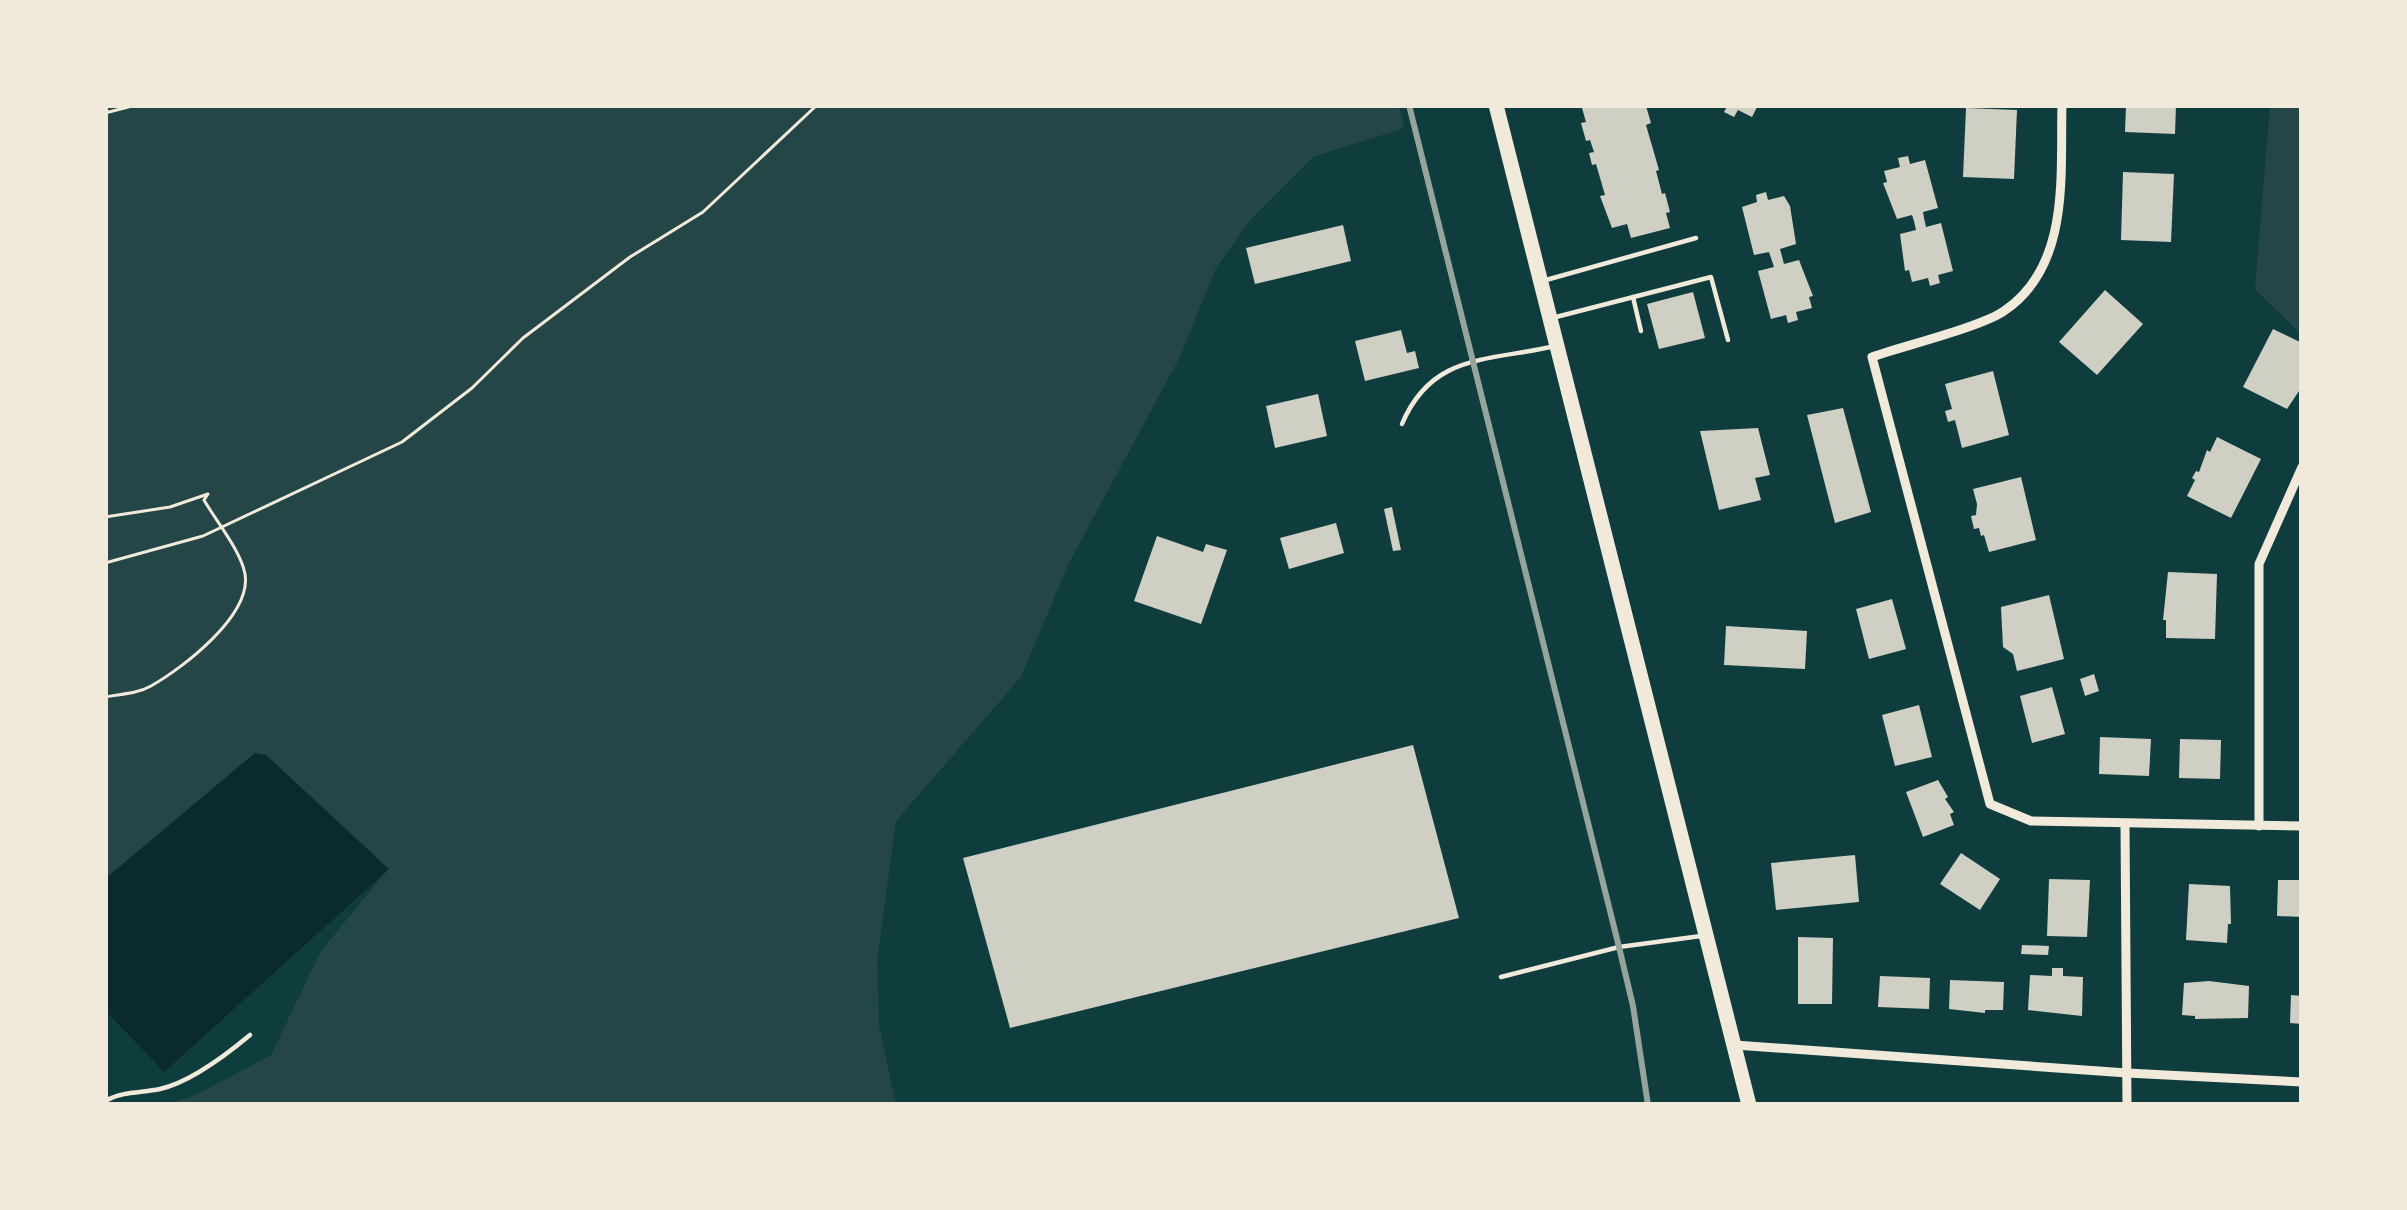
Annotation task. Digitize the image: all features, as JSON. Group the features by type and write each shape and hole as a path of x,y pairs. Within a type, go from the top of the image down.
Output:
{"main road":[{"path":"1496,105 1750,1105"}],"street":[{"path":"2062,105 2058,214 2047,262 2030,288 2002,314 1872,357 1990,804 2031,821 2302,826"},
{"path":"2259,826 2259,564 2302,467"},
{"path":"2125,826 2127,1105"},
{"path":"1735,1045 2302,1082"}],"lane":[{"path":"1541,282 1696,238"},
{"path":"1550,319 1712,277 1728,340"},
{"path":"1633,297 1641,331"},
{"path":"1402,424 1414,394 1436,375 1557,346"},
{"path":"1501,977 1619,947 1707,935"},
{"path":"105,1101 166,1088 230,1052 250,1035"}],"path":[{"path":"105,113 136,105"},
{"path":"105,563 220,528 402,442 472,388 523,338 630,257 703,212 818,105"},
{"path":"105,517 170,507 208,494 204,500 245,572 236,613 203,648 150,687 105,697"}],"shaded area":[{"path":"105,105 1399,105 1404,128 1313,157 1252,218 1216,268 1180,357 1068,565 1021,677 896,821 877,961 879,1025 896,1105 164,1105 196,1095 271,1055 321,951 388,869 255,753 105,879"},
{"path":"2270,105 2302,105 2302,335 2255,289"},
{"path":"255,753 266,755 389,869 164,1072 105,1010 105,879"}],"building":[{"path":"1728,105 1758,105 1752,117 1738,110 1734,117 1724,112"},
{"path":"2126,105 2176,105 2175,134 2125,132"},
{"path":"1646,106 1651,123 1646,125 1670,212 1666,213 1670,228 1631,238 1627,224 1612,228 1589,153 1594,152 1581,123 1586,122 1582,108"},
{"path":"1966,108 2017,110 2014,179 1963,177"},
{"path":"1908,156 1910,164 1925,160 1938,208 1923,212 1926,227 1941,223 1953,271 1938,275 1940,283 1930,286 1928,278 1912,282 1909,270 1905,271 1900,234 1916,230 1914,221 1912,215 1897,219 1883,183 1887,182 1884,171 1900,167 1898,158"},
{"path":"2123,172 2174,174 2171,242 2121,240"},
{"path":"1766,192 1768,200 1784,196 1790,206 1796,244 1780,249 1784,264 1799,260 1813,296 1809,297 1812,308 1796,312 1798,320 1788,323 1786,315 1771,319 1758,271 1774,267 1769,252 1754,255 1742,207 1757,202 1756,195"},
{"path":"1343,225 1351,261 1255,284 1246,248"},
{"path":"2105,290 2143,324 2097,375 2059,342"},
{"path":"1693,292 1705,338 1659,349 1647,304"},
{"path":"2273,329 2302,343 2301,388 2287,409 2243,387"},
{"path":"1401,330 1407,353 1415,351 1419,368 1365,381 1355,341"},
{"path":"1993,371 2009,435 1962,448 1955,420 1948,422 1945,411 1952,409 1945,384"},
{"path":"1318,394 1327,436 1275,448 1266,406"},
{"path":"1843,408 1871,512 1835,523 1807,415"},
{"path":"1758,428 1770,475 1755,478 1761,500 1719,510 1700,431"},
{"path":"2217,437 2261,459 2231,518 2187,496 2192,478"},
{"path":"2021,477 2036,540 1989,552 1984,535 1974,529 1971,516 1976,515 1977,504 1973,489"},
{"path":"1392,507 1401,550 1393,551 1384,509"},
{"path":"1336,523 1344,553 1289,569 1280,538"},
{"path":"1157,536 1203,552 1206,544 1227,550 1201,624 1134,601"},
{"path":"2168,572 2217,574 2215,639 2166,638"},
{"path":"2049,595 2064,659 2017,671 2013,654 2003,647 2001,607"},
{"path":"1892,599 1906,649 1869,659 1856,609"},
{"path":"1726,626 1807,631 1805,669 1724,665"},
{"path":"2094,674 2099,691 2085,696 2080,679"},
{"path":"2052,687 2065,734 2032,743 2020,696"},
{"path":"1919,705 1932,757 1895,766 1882,715"},
{"path":"2100,737 2151,739 2149,776 2099,774"},
{"path":"2180,739 2221,740 2220,779 2179,778"},
{"path":"1413,745 1459,918 1010,1028 963,858"},
{"path":"1938,780 1954,812 1950,814 1954,825 1923,837 1906,792"},
{"path":"1961,853 2000,879 1980,910 1940,884"},
{"path":"1855,855 1859,902 1776,910 1771,863"},
{"path":"2049,879 2090,880 2087,937 2047,936"},
{"path":"2278,880 2302,880 2302,917 2277,916"},
{"path":"2189,884 2230,886 2227,943 2186,940"},
{"path":"1798,937 1833,938 1832,1004 1798,1004"},
{"path":"2022,945 2049,946 2048,955 2021,954"},
{"path":"2052,968 2063,968 2063,976 2083,977 2082,1016 2028,1010 2030,975 2052,976"},
{"path":"1880,976 1930,978 1929,1009 1878,1007"},
{"path":"1950,980 2004,982 2003,1010 1949,1009"},
{"path":"2184,983 2249,986 2248,1018 2182,1015"},
{"path":"2291,995 2302,996 2302,1024 2290,1023"}],"railway":[{"path":"1409,105 1619,947 1648,1105"}]}
